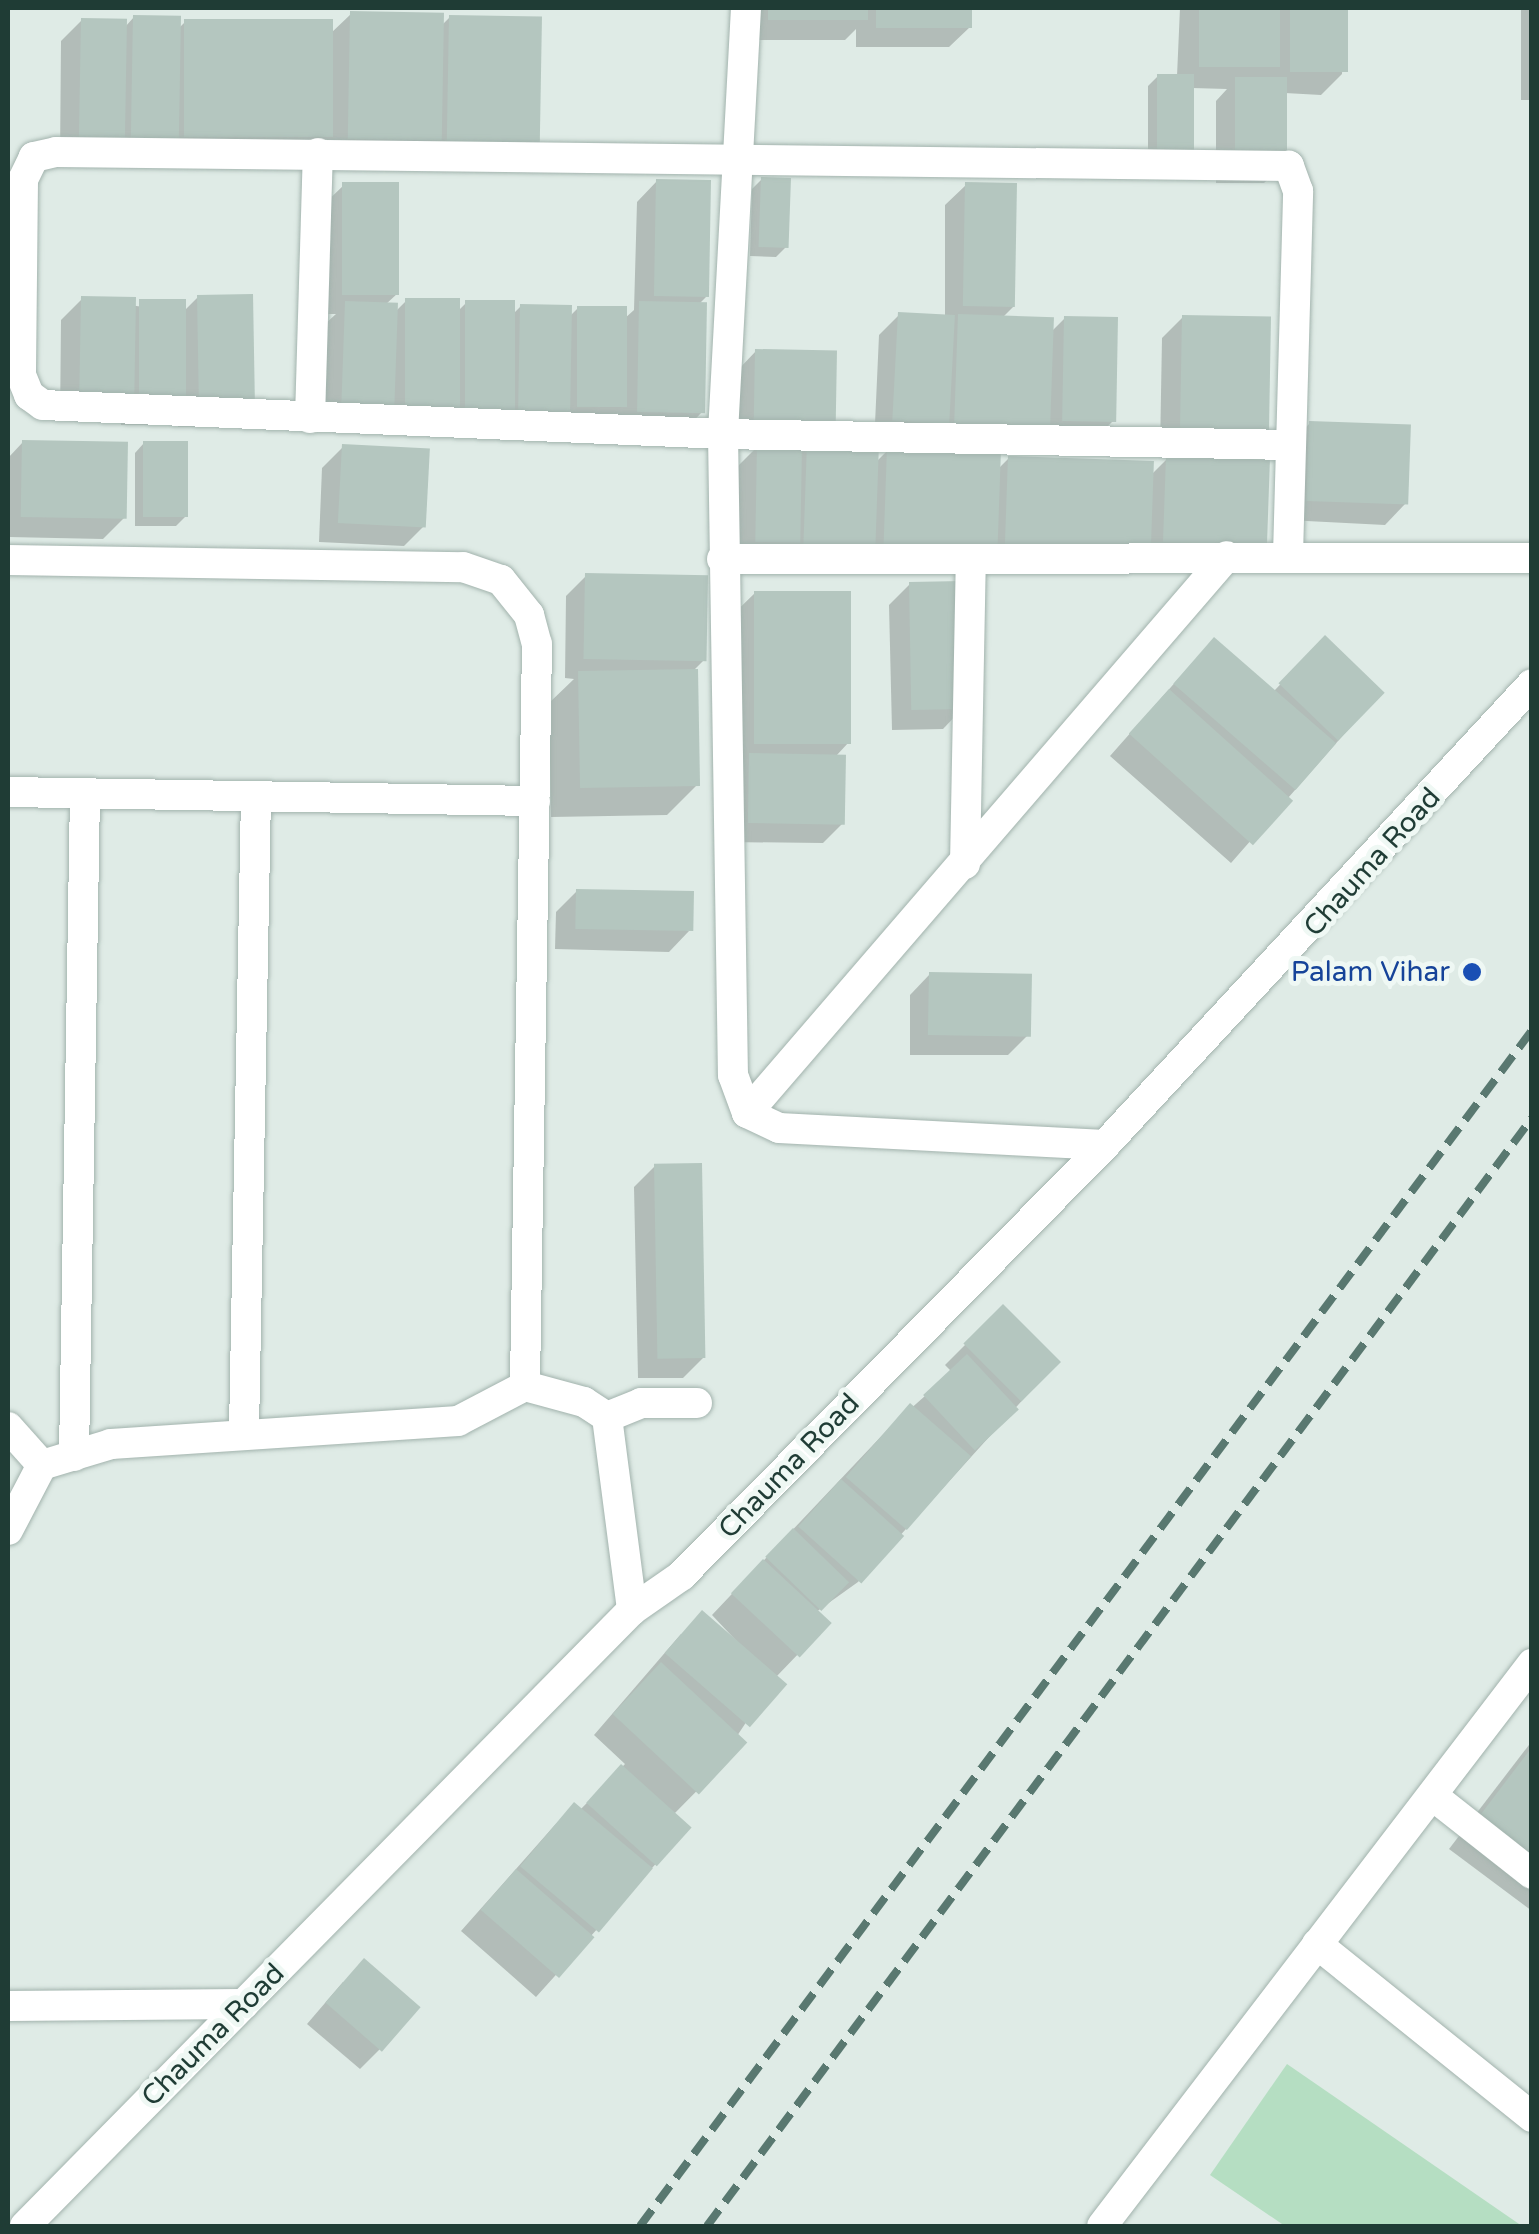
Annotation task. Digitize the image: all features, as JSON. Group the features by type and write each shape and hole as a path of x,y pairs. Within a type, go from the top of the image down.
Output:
{"street":[{"path":"746,8 723,434 728,1027 733,1075 747,1113 779,1128 1106,1144"},
{"path":"1288,555 1298,192 1289,166 56,152 34,158 23,180 21,376 29,395 43,405 723,434 1291,446"},
{"path":"310,418 318,153"},
{"path":"747,1113 1226,556"},
{"path":"722,558 1532,558"},
{"path":"8,560 463,567 501,580 528,615 537,644 525,1386"},
{"path":"965,864 972,560"},
{"name":"Chauma Road","path":"24,2226 632,1610 681,1576 1106,1144 1532,684"},
{"path":"8,792 535,802"},
{"path":"74,1456 85,794"},
{"path":"244,1431 256,797"},
{"path":"8,1530 42,1465 111,1444 244,1431 458,1420 525,1386 584,1402 606,1417 632,1610"},
{"path":"606,1417 641,1403 697,1403"},
{"path":"8,1427 42,1465"},
{"path":"1116,2221 1317,1944 1532,1664"},
{"path":"1433,1796 1532,1874"},
{"path":"1317,1944 1532,2118"},
{"path":"8,2006 244,2004"}],"green space":[{"path":"1287,2064 1522,2226 1285,2226 1210,2175"}],"building":[{"path":"768,8 868,8 868,20 768,20"},
{"path":"876,8 972,8 972,28 876,28"},
{"path":"1199,8 1280,8 1280,67 1199,67"},
{"path":"1290,8 1348,8 1348,72 1290,72"},
{"path":"350,11 444,13 442,141 348,139"},
{"path":"133,15 181,16 179,139 131,138"},
{"path":"449,15 542,17 540,144 447,142"},
{"path":"81,18 127,19 125,138 79,137"},
{"path":"184,19 333,19 333,137 184,137"},
{"path":"1157,74 1194,74 1194,150 1157,150"},
{"path":"1235,77 1287,77 1287,164 1235,164"},
{"path":"761,177 791,178 789,248 759,247"},
{"path":"656,179 711,180 709,297 654,296"},
{"path":"342,182 399,182 399,295 342,295"},
{"path":"965,182 1017,183 1015,307 963,306"},
{"path":"253,294 255,407 199,408 197,295"},
{"path":"81,296 136,297 134,402 79,401"},
{"path":"405,298 460,298 460,410 405,410"},
{"path":"139,299 186,299 186,405 139,405"},
{"path":"465,300 515,300 515,412 465,412"},
{"path":"345,301 398,303 394,406 341,404"},
{"path":"639,301 707,302 705,413 637,412"},
{"path":"520,304 572,305 570,412 518,411"},
{"path":"577,306 627,306 627,407 577,407"},
{"path":"898,312 955,315 949,424 892,421"},
{"path":"958,314 1054,317 1050,427 954,424"},
{"path":"1182,315 1271,317 1269,433 1180,431"},
{"path":"1064,316 1118,317 1116,422 1062,421"},
{"path":"755,349 837,350 836,422 754,421"},
{"path":"1309,421 1411,425 1408,505 1306,501"},
{"path":"22,440 128,442 127,519 21,517"},
{"path":"143,441 188,441 188,517 143,517"},
{"path":"807,442 879,445 875,546 803,544"},
{"path":"342,444 430,449 426,527 338,523"},
{"path":"757,444 802,445 800,543 755,542"},
{"path":"887,447 1001,451 997,551 884,547"},
{"path":"1008,456 1154,461 1151,551 1005,546"},
{"path":"1166,456 1270,460 1267,546 1163,542"},
{"path":"585,573 708,575 706,661 583,659"},
{"path":"963,581 965,709 911,710 909,582"},
{"path":"754,591 851,591 851,744 754,744"},
{"path":"1325,635 1385,693 1338,741 1278,683"},
{"path":"1214,637 1336,743 1296,790 1173,684"},
{"path":"698,669 700,786 580,788 578,671"},
{"path":"1169,689 1293,801 1253,845 1129,734"},
{"path":"749,753 846,755 845,825 748,823"},
{"path":"576,889 694,891 693,931 575,929"},
{"path":"929,972 1032,974 1031,1037 928,1035"},
{"path":"702,1163 705,1358 657,1359 654,1164"},
{"path":"1003,1304 1061,1362 1021,1402 963,1344"},
{"path":"967,1354 1019,1410 975,1451 923,1395"},
{"path":"910,1403 971,1456 907,1530 846,1477"},
{"path":"841,1479 904,1536 861,1583 798,1527"},
{"path":"793,1528 849,1582 821,1611 765,1557"},
{"path":"763,1559 832,1623 800,1657 731,1593"},
{"path":"702,1610 787,1684 750,1727 665,1653"},
{"path":"661,1662 747,1742 699,1794 613,1714"},
{"path":"1532,1747 1532,1858 1478,1818"},
{"path":"621,1764 692,1828 657,1866 586,1803"},
{"path":"574,1802 653,1868 599,1933 520,1866"},
{"path":"516,1869 594,1937 559,1978 481,1910"},
{"path":"364,1958 421,2007 382,2052 325,2003"}],"railway":[{"path":"640,2226 1532,1030"},
{"path":"707,2226 1532,1118"}],"place":[{"name":"Palam Vihar","path":"1472,972"}]}
